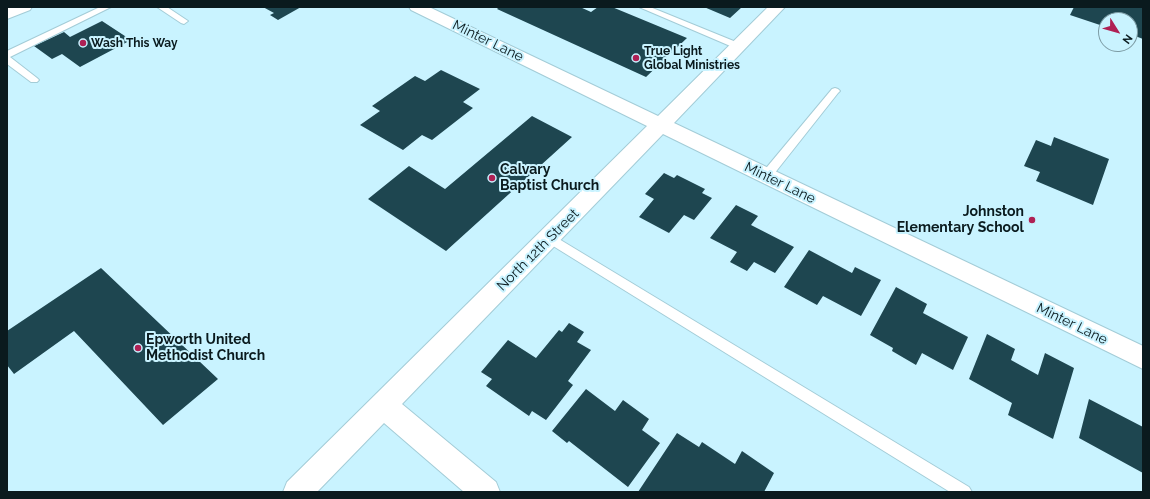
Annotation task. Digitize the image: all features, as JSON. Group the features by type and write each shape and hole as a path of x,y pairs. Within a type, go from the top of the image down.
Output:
{"street":[{"path":"7,14 24,7"},
{"name":"Minter Lane","path":"417,7 1143,358"},
{"name":"North 12th Street","path":"297,492 662,125 777,7"},
{"path":"384,405 486,492"}],"lane":[{"path":"7,55 107,7"},
{"path":"161,7 184,21"},
{"path":"643,7 738,46"},
{"path":"7,59 34,80"},
{"path":"766,176 835,90"},
{"path":"549,238 964,492"}],"building":[{"path":"263,7 301,7 278,20 270,15 274,13"},
{"name":"True Light Global Ministries","path":"499,7 580,7 591,12 598,7 612,7 687,38 646,77 497,9"},
{"path":"704,7 742,7 730,18"},
{"path":"1074,7 1143,7 1143,39 1138,37 1138,12 1098,12 1098,24 1070,15"},
{"name":"Wash This Way","path":"102,21 131,40 80,67 62,54 52,59 34,46 64,32 70,37"},
{"path":"441,70 480,89 463,102 473,108 432,140 422,135 403,150 360,125 380,111 372,106 415,76 425,81"},
{"name":"Calvary Baptist Church","path":"532,116 572,137 446,251 368,199 409,166 445,189"},
{"path":"1054,137 1109,159 1093,205 1036,181 1040,172 1024,166 1036,140 1051,146"},
{"path":"664,173 674,178 677,175 705,189 702,193 712,198 694,220 684,215 669,233 639,217 654,199 645,194"},
{"path":"736,205 758,216 751,225 794,247 775,273 754,262 747,271 730,262 737,252 710,238"},
{"path":"809,250 852,273 855,267 881,280 861,316 823,296 817,305 784,287"},
{"name":"Epworth United Methodist Church","path":"101,268 218,379 163,425 74,331 14,374 7,365 7,331"},
{"path":"896,287 927,304 923,313 968,337 953,370 922,353 916,365 892,351 893,348 870,335"},
{"path":"569,323 584,332 577,342 591,350 568,381 573,385 546,420 532,411 529,416 486,386 492,379 481,372 508,340 536,358 559,330 562,332"},
{"path":"987,334 1015,349 1011,360 1038,375 1045,353 1074,368 1053,439 1008,415 1012,403 969,379"},
{"path":"586,389 615,411 623,400 649,419 642,430 660,443 628,487 569,441 567,443 552,431"},
{"path":"1089,399 1143,427 1143,473 1079,438"},
{"path":"677,433 699,447 702,442 735,464 742,451 774,473 764,492 638,492"}],"place":[{"name":"Wash This Way","path":"83,43"},
{"name":"True Light Global Ministries","path":"636,58"},
{"name":"Calvary Baptist Church","path":"492,178"},
{"name":"Johnston Elementary School","path":"1032,220"},
{"name":"Epworth United Methodist Church","path":"138,348"}]}
